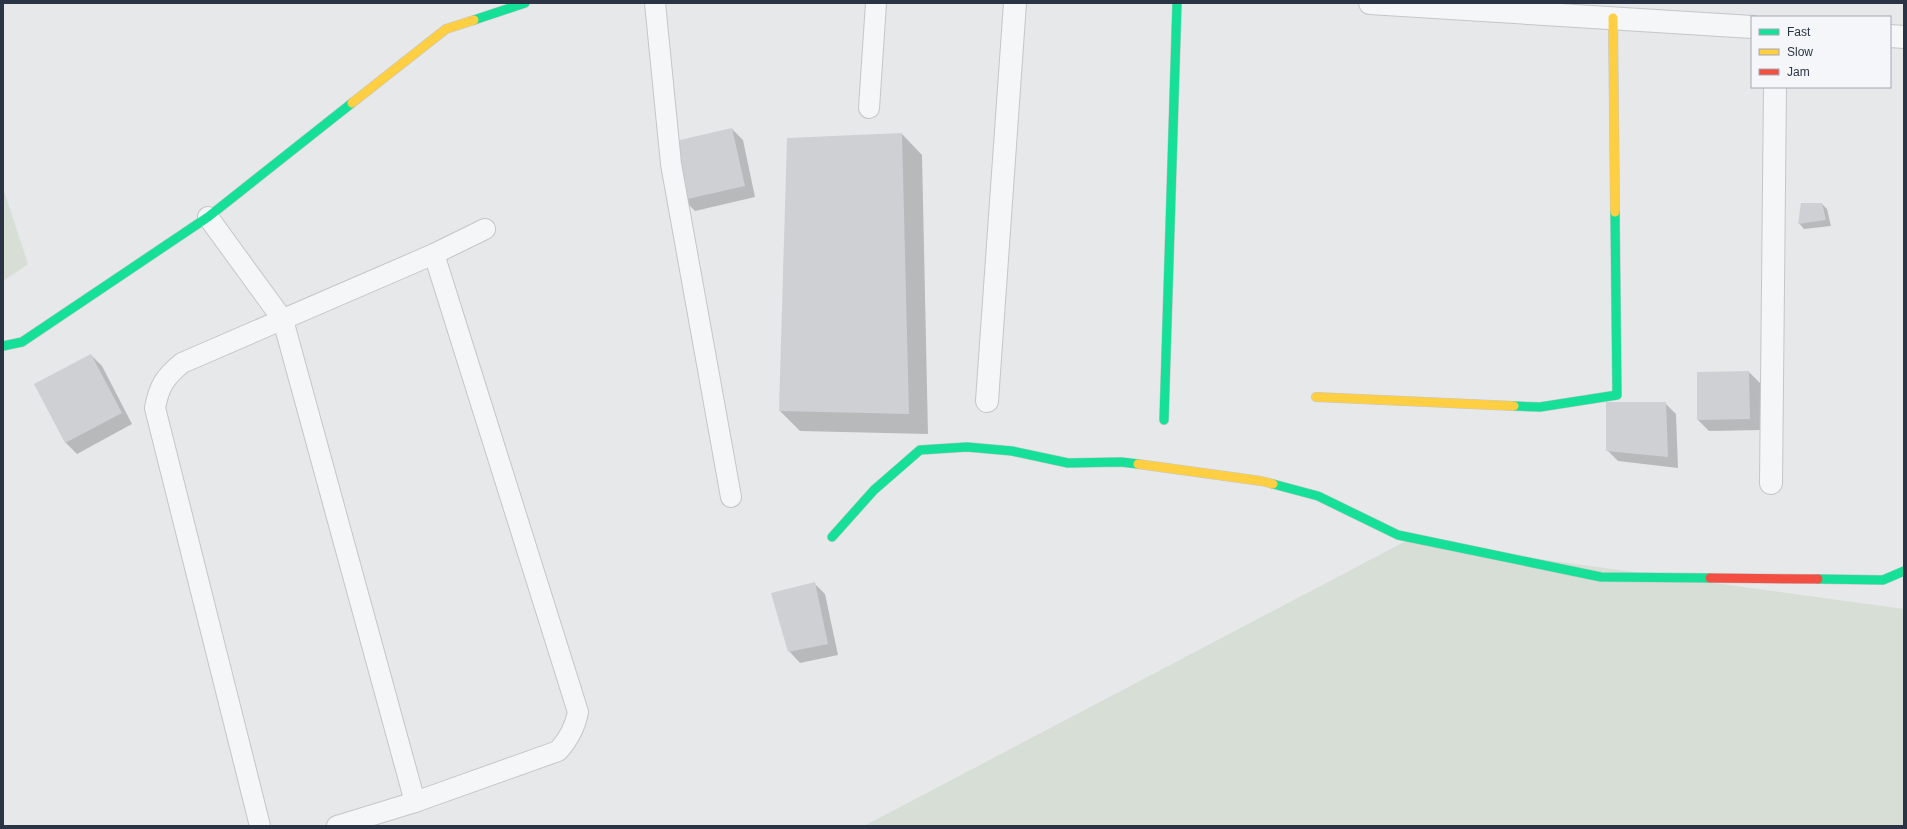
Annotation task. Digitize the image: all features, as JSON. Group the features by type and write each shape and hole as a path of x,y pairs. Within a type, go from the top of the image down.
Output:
{"street":[{"path":"3,346 22,342 208,217 446,29 525,3"},
{"path":"987,401 1015,3"},
{"path":"1164,420 1177,3"},
{"path":"1370,3 1751,27"},
{"path":"1316,397 1540,407 1617,395 1613,18"},
{"path":"1891,36 1904,37"},
{"path":"1771,483 1775,88"},
{"path":"832,537 874,490 920,450 967,447 1012,451 1068,463 1121,462 1261,481 1318,496 1398,535 1601,577 1884,580 1904,571"}],"lane":[{"path":"655,3 671,164 732,497"},
{"path":"869,108 876,3"},
{"path":"208,217 283,320 415,802"},
{"path":"260,826 155,408 159,390 169,374 182,363 434,254 485,229"},
{"path":"337,826 415,802 558,751 568,740 576,725 578,712 434,254"}],"shaded area":[{"path":"3,188 28,264 3,281"},
{"path":"1406,541 1904,609 1904,826 864,826"}],"building":[{"path":"732,128 745,186 683,200 671,142"},
{"path":"902,133 909,414 779,411 787,138"},
{"path":"1801,203 1822,203 1826,220 1798,224"},
{"path":"91,354 122,413 65,443 34,384"},
{"path":"1749,371 1750,419 1697,420 1697,372"},
{"path":"1606,402 1666,402 1668,457 1606,451"},
{"path":"815,582 828,644 788,652 771,593"}],"traffic: fast":[{"path":"474,20 525,3"},
{"path":"1164,420 1177,3"},
{"path":"3,346 22,342 208,217 352,103"},
{"path":"1514,406 1540,407 1617,395 1615,212"},
{"path":"832,537 874,490 920,450 967,447 1012,451 1068,463 1121,462 1138,464"},
{"path":"1273,484 1318,496 1398,535 1601,577 1710,578"},
{"path":"1818,579 1883,580 1904,571"}],"traffic: slow":[{"path":"1613,18 1615,212"},
{"path":"352,103 446,29 474,20"},
{"path":"1316,397 1514,406"},
{"path":"1138,464 1261,481 1273,484"}],"traffic: jam":[{"path":"1710,578 1818,579"}]}
